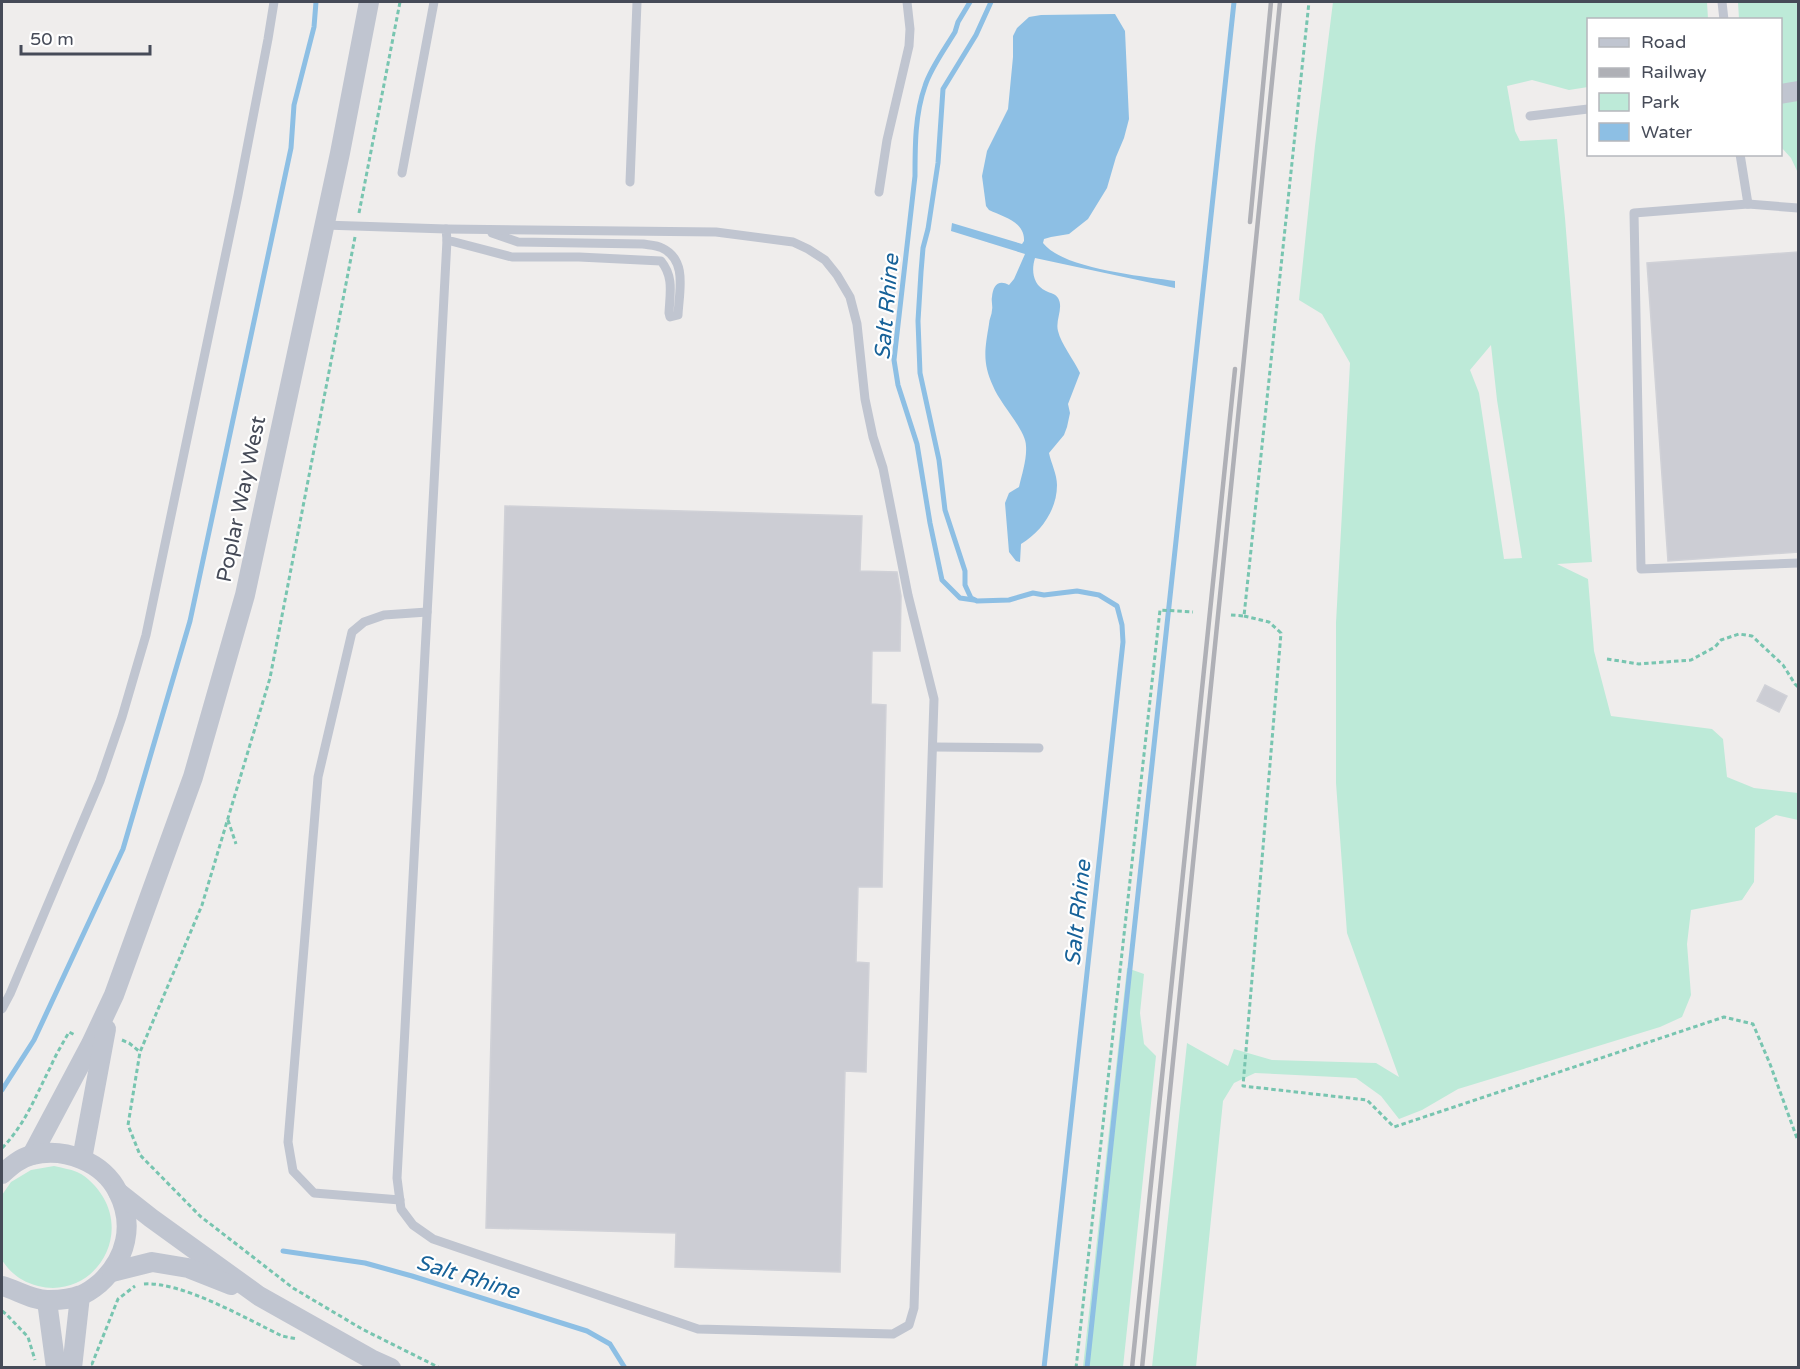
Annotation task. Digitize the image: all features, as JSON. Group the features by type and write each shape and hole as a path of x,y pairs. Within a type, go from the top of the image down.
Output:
{"street":[{"name":"Poplar Way West","path":"32,1155 91,1044 114,995 193,777 245,595 369,2"},
{"path":"1782,94 1798,91"},
{"name":"Poplar Way West","path":"82,1158 114,995"},
{"path":"2,1174 16,1162 32,1155 57,1153 82,1158 104,1173 118,1192 151,1218 259,1296 390,1368"},
{"path":"4,1284 29,1296 47,1301 80,1296 93,1289 112,1272 120,1259 127,1234 126,1216 118,1192"},
{"path":"112,1272 152,1262 188,1268 259,1296"},
{"path":"63,1365 80,1296"},
{"path":"47,1301 63,1365"}],"lane":[{"path":"2,1009 100,781 146,635 236,206 274,2"},
{"path":"402,173 434,2"},
{"path":"630,182 636,2"},
{"path":"879,192 887,140 909,46 907,2"},
{"path":"1722,2 1724,18"},
{"path":"1530,116 1587,109"},
{"path":"1740,156 1748,204"},
{"path":"1798,208 1748,204 1634,213 1641,569 1798,563"},
{"path":"324,225 483,231 716,232 793,242 825,260 837,274 850,297 857,324 865,399 873,437 883,468 908,595 934,699 914,1308 909,1325 893,1334 698,1329 433,1239 413,1225 401,1209 397,1178 446,230"},
{"path":"447,240 512,257 661,261 668,270 670,280 670,317 678,315 680,274 678,262 661,247 643,244 518,242 483,231"},
{"path":"400,1200 314,1193 293,1171 288,1142 318,777 352,632 364,622 384,615 427,612"},
{"path":"934,747 1040,748"}],"path":[{"path":"400,2 270,678 201,905 140,1052 129,1125 140,1155 200,1216 293,1288 362,1329 440,1368"},
{"path":"1244,616 1309,2"},
{"path":"1076,1368 1160,610 1192,612"},
{"path":"1231,615 1269,622 1281,633 1243,1086 1367,1100 1394,1127 1724,1017 1753,1024 1798,1141"},
{"path":"1607,659 1639,664 1691,660 1715,647 1721,639 1740,634 1752,636 1783,665 1798,687"},
{"path":"228,818 236,844"},
{"path":"2,1311 28,1337 36,1362 63,1365 92,1364 118,1299 136,1285 156,1283 179,1288 282,1336 303,1341"}],"green space":[{"path":"1333,2 1707,2 1708,18 1587,18 1587,87 1569,90 1532,80 1507,86 1515,131 1520,141 1557,139 1592,562 1557,564 1588,579 1594,651 1611,716 1712,729 1723,739 1727,777 1754,788 1798,793 1798,820 1776,815 1755,828 1754,882 1742,900 1691,910 1687,944 1691,995 1682,1017 1660,1027 1458,1089 1422,1110 1399,1119 1381,1096 1356,1078 1255,1073 1234,1083 1223,1101 1196,1367 1152,1367 1187,1043 1228,1066 1234,1049 1272,1060 1376,1063 1399,1077 1347,933 1336,783 1336,623 1350,363 1322,314 1299,300","holes":["1491,345 1497,400 1522,558 1504,559 1479,393 1470,370"]},
{"path":"1738,2 1798,2 1798,173 1791,158 1782,148 1782,18 1739,18"},
{"path":"1127,968 1144,974 1140,1013 1144,1044 1156,1056 1123,1367 1083,1367"},
{"path":"54,1166 77,1172 95,1186 103,1197 110,1214 112,1232 108,1248 100,1263 89,1275 74,1284 57,1288 27,1282 13,1273 2,1260 2,1195 11,1182 31,1170"}],"water":[{"path":"1115,14 1125,31 1129,119 1124,138 1107,188 1088,219 1069,234 1044,239 1043,243 1053,252 1067,259 1104,270 1175,281 1175,288 1035,258 1033,273 1036,281 1060,302 1058,331 1080,373 1068,404 1070,413 1064,435 1049,453 1057,481 1054,503 1041,527 1021,544 1020,562 1016,561 1009,552 1005,503 1009,493 1019,487 1025,461 1025,440 993,386 987,370 985,355 994,290 999,283 1009,285 1025,254 951,231 952,223 1022,244 1024,241 1021,229 1017,225 989,210 986,206 982,176 987,151 1008,109 1013,36 1017,28 1029,17 1041,15"}],"building":[{"path":"1798,252 1798,552 1668,561 1647,263"},
{"path":"505,506 862,516 860,571 897,572 901,596 900,651 872,651 871,704 886,705 882,887 858,887 856,962 869,963 866,1072 845,1071 840,1272 675,1267 676,1233 486,1228"},
{"path":"1765,685 1787,696 1779,712 1757,701"}],"waterway":[{"path":"2,1090 34,1040 123,849 190,621 291,148 294,105 314,27 316,2"},
{"name":"Salt Rhine","path":"970,2 931,72 919,108 915,176 894,360 898,385 917,444 942,580 960,598 974,600"},
{"name":"Salt Rhine","path":"991,2 976,35 943,89 938,163 923,248 918,321 920,373 939,460 945,510 965,571 965,585 971,598 977,601 1009,600 1033,593 1044,595 1077,591 1099,595 1117,606 1122,625 1123,642 1044,1368"},
{"path":"1087,1368 1234,2"},
{"name":"Salt Rhine","path":"283,1251 365,1263 587,1331 610,1344 625,1368"}],"railway":[{"path":"1250,222 1271,2"},
{"path":"1142,1368 1280,2"},
{"path":"1132,1368 1235,369"}]}
